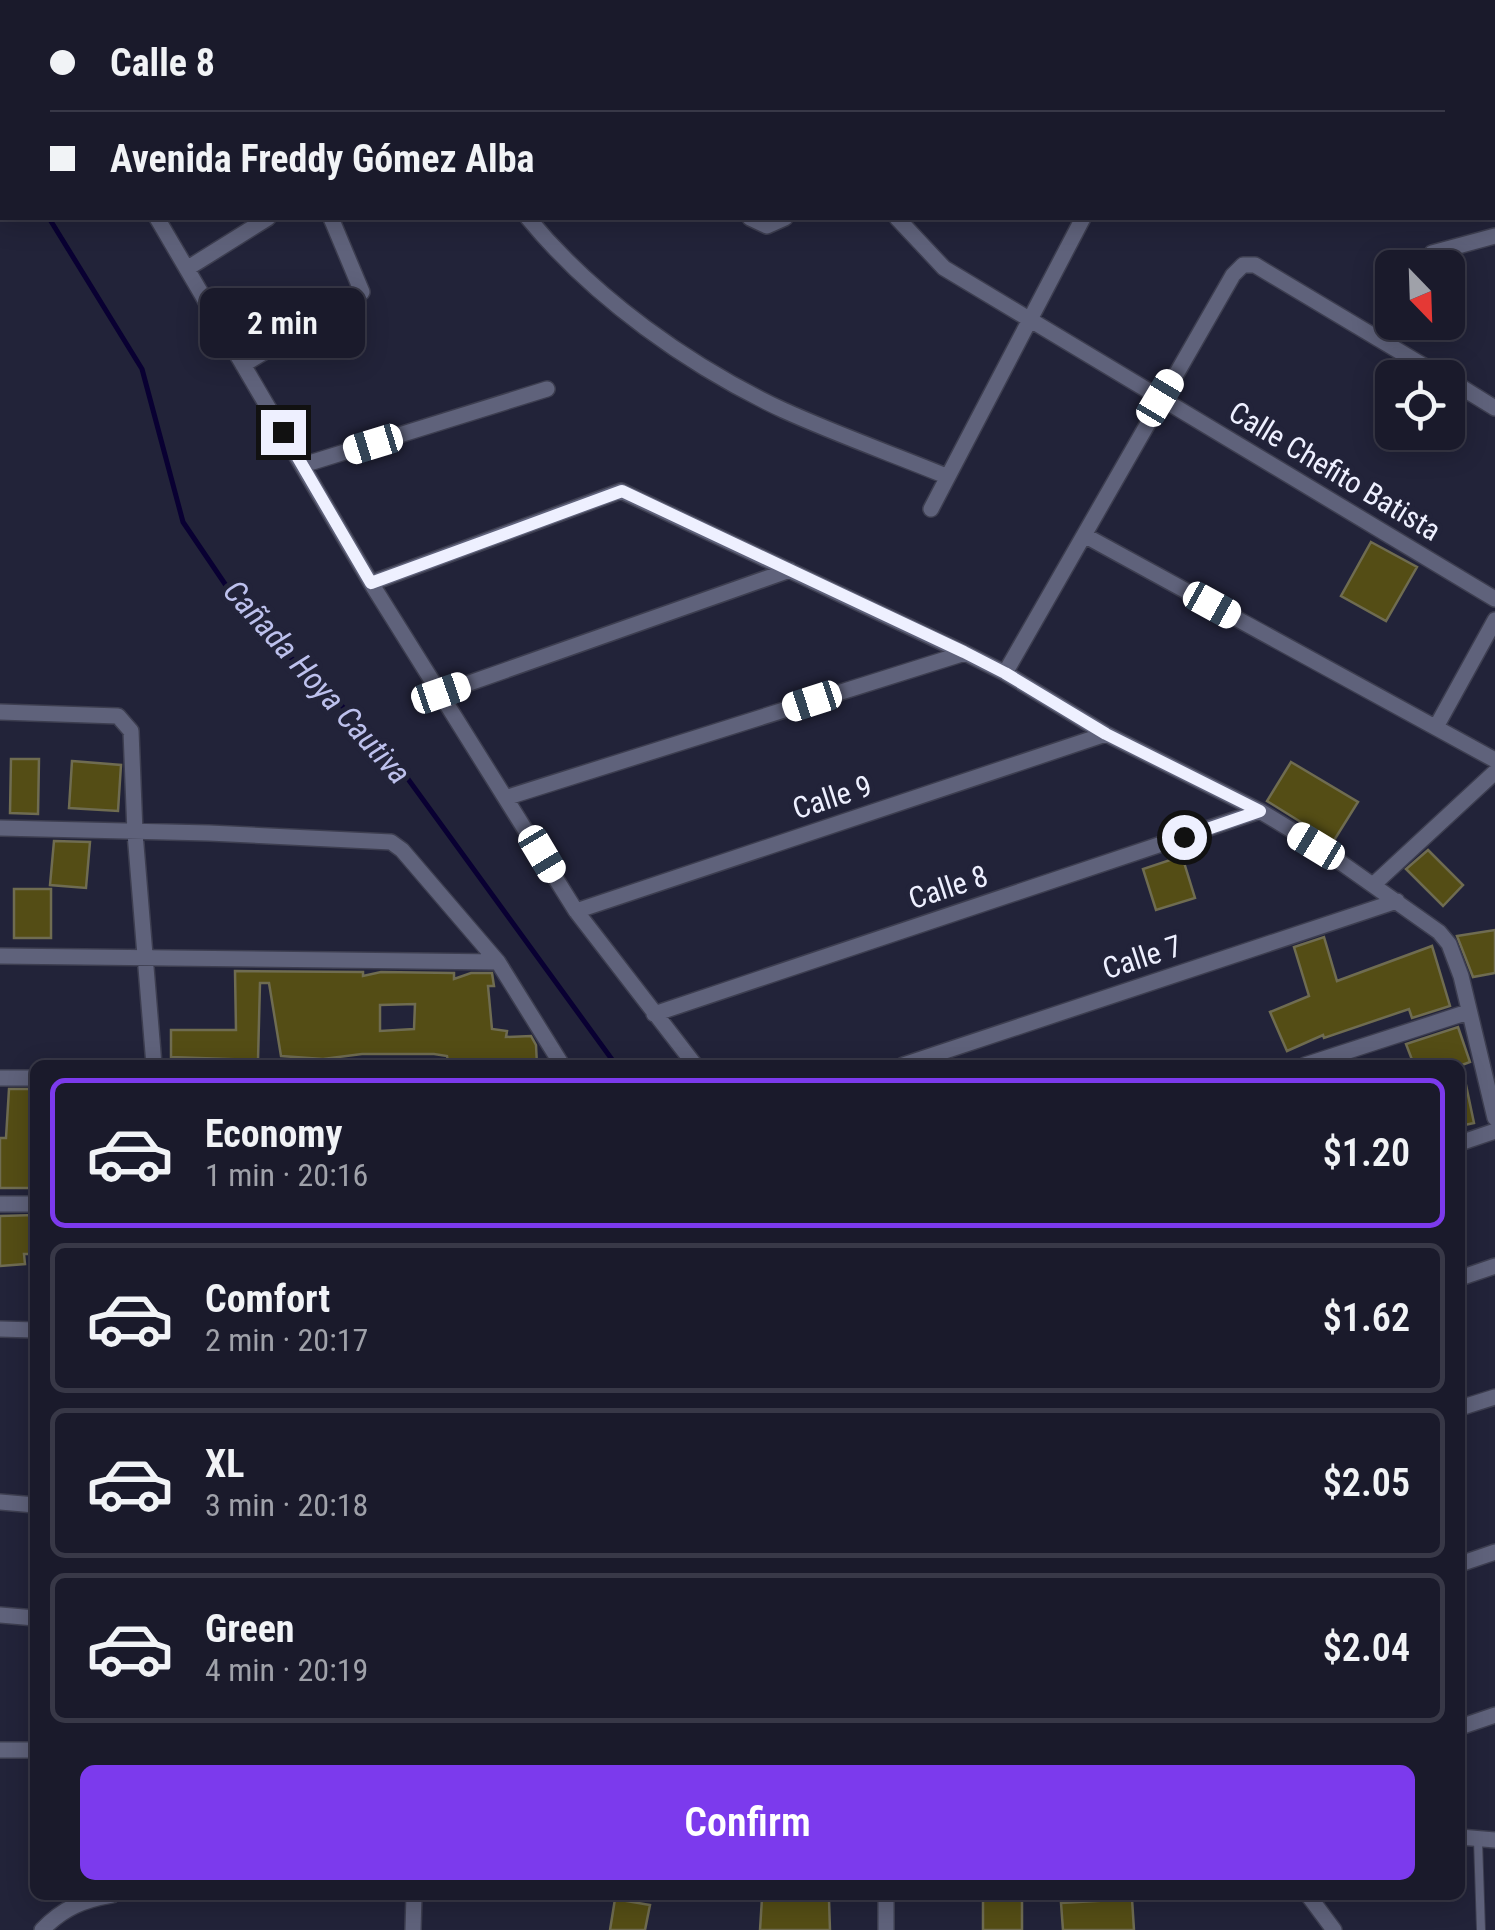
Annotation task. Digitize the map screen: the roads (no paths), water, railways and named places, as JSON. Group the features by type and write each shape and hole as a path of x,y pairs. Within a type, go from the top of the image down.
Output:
{"street":[{"path":"158,220 371,583 576,911 691,1060"},
{"path":"188,268 265,220"},
{"path":"243,365 362,292 332,220"},
{"path":"530,220 576,268 626,311 710,368 782,409 946,476"},
{"path":"754,220 768,226 781,220"},
{"name":"Calle Chefito Batista","path":"899,220 944,268 1495,599"},
{"path":"931,510 1082,220"},
{"path":"1443,250 1495,236"},
{"path":"1005,673 1232,275 1249,264 1415,360"},
{"path":"303,465 547,389"},
{"path":"1465,390 1495,408"},
{"path":"371,583 622,491 964,652 1106,734 1260,811 1439,932 1449,944 1462,976 1495,1118"},
{"path":"1084,535 1495,760"},
{"path":"441,693 790,570"},
{"path":"1436,727 1495,620"},
{"path":"508,798 964,652"},
{"path":"0,712 118,716 131,730 154,1060"},
{"name":"Calle 9","path":"576,911 1106,734"},
{"path":"1373,885 1495,772"},
{"name":"Calle 8","path":"654,1014 1260,811"},
{"path":"0,828 391,842 498,962 559,1060"},
{"name":"Calle 7","path":"918,1060 1398,901"},
{"path":"0,956 498,962"},
{"path":"1320,1060 1468,1012"},
{"path":"0,1078 30,1078"},
{"path":"1465,1141 1495,1131"},
{"path":"0,1204 30,1204"},
{"path":"1465,1276 1495,1266"},
{"path":"0,1330 30,1330"},
{"path":"1465,1406 1495,1396"},
{"path":"0,1502 30,1505"},
{"path":"1465,1562 1495,1552"},
{"path":"0,1615 30,1618"},
{"path":"1465,1725 1495,1715"},
{"path":"0,1750 30,1750"},
{"path":"1465,1837 1495,1840"},
{"path":"42,1930 56,1915 82,1900"},
{"path":"413,1930 414,1900"},
{"path":"886,1900 886,1930"},
{"path":"1312,1900 1334,1930"}],"lane":[{"path":"1478,1841 1481,1930"}],"waterway":[{"name":"Cañada Hoya Cautiva","path":"50,220 142,369 183,522 246,615 384,746 612,1060"}]}
